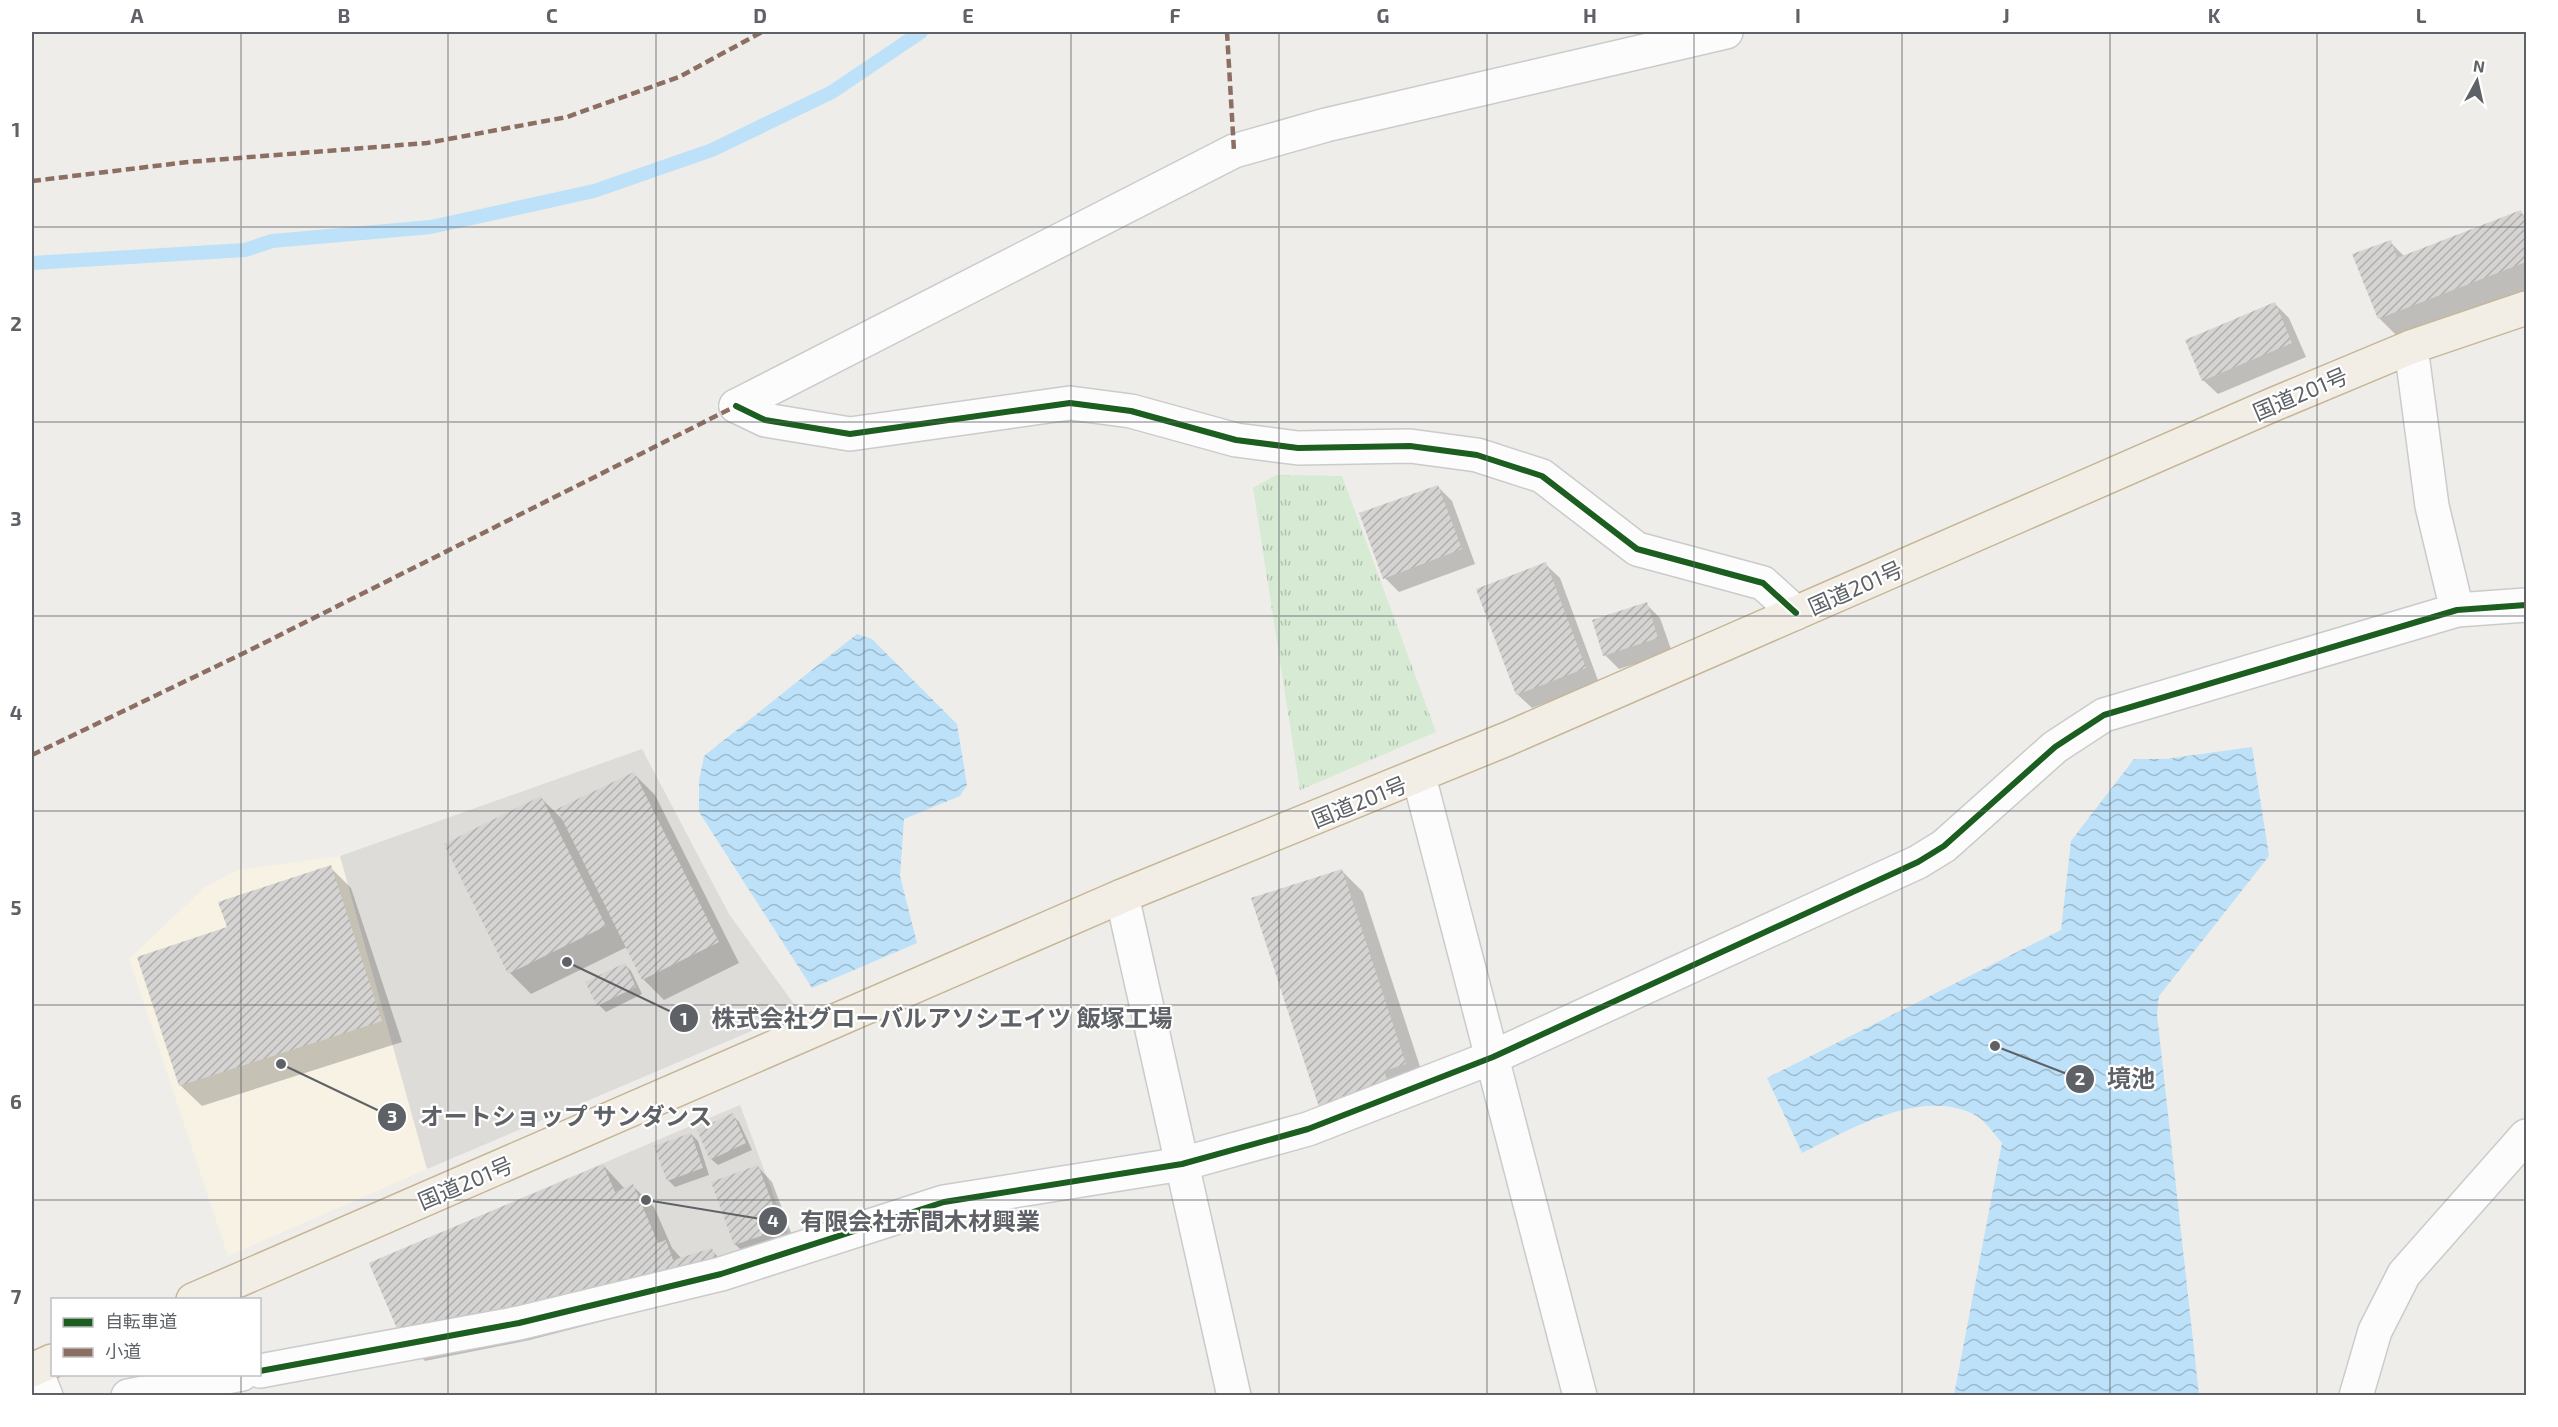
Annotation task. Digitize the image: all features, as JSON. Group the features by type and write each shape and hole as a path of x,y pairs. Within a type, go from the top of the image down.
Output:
{"highway":[{"name":"国道201号","path":"195,1298 1122,896 1419,777 2261,409 2411,347 2526,308"}],"street":[{"path":"1726,32 1326,125 1234,151 736,406 765,420 850,434 1070,404 1131,411 1236,440 1288,447 1410,446 1477,455 1542,476 1637,549 1763,584 1796,613"},
{"path":"2411,347 2432,506 2457,609"},
{"path":"261,1371 519,1323 721,1274 944,1202 1182,1164 1308,1129 1493,1058 1918,862 1944,846 2055,747 2104,715 2457,609 2526,605"},
{"path":"1419,777 1580,1395"},
{"path":"1122,896 1234,1395"},
{"path":"2356,1395 2375,1331 2404,1274 2526,1136"},
{"path":"128,1395 231,1376"}],"shaded area":[{"path":"642,749 729,914 799,1011 427,1169 340,856"},
{"path":"340,856 427,1169 228,1256 129,959 204,888 237,870"},
{"path":"740,1105 789,1237 718,1265 402,1340 369,1263"}],"green space":[{"path":"1276,475 1342,476 1436,732 1300,790 1253,488"}],"water":[{"path":"857,634 872,639 957,724 967,785 960,796 904,819 900,876 917,943 812,988 699,812 699,781 704,756"},
{"path":"2252,747 2269,856 2159,996 2157,1014 2199,1395 1954,1395 2002,1143 1977,1116 1956,1108 1934,1106 1911,1108 1888,1114 1802,1153 1767,1078 2061,930 2071,841 2134,759 2165,759"}],"building":[{"path":"2521,210 2526,225 2526,262 2378,319 2352,254 2391,240 2397,258"},
{"path":"2275,302 2292,343 2202,381 2185,340"},
{"path":"1438,485 1462,549 1383,579 1359,513"},
{"path":"1546,562 1586,668 1516,695 1476,589"},
{"path":"1647,602 1658,638 1603,656 1592,620"},
{"path":"634,772 719,942 642,980 557,809"},
{"path":"541,796 606,926 508,974 444,844"},
{"path":"331,865 382,1021 179,1086 137,957 227,927 218,902"},
{"path":"1342,869 1406,1064 1384,1071 1389,1085 1319,1107 1251,898"},
{"path":"625,963 636,987 597,1006 585,982"},
{"path":"733,1113 746,1143 710,1160 697,1130"},
{"path":"691,1133 703,1168 667,1181 654,1146"},
{"path":"603,1164 615,1192 633,1184 658,1243 666,1240 673,1260 712,1248 718,1265 402,1340 369,1263"},
{"path":"758,1165 782,1229 734,1245 711,1182"}],"waterway":[{"path":"32,263 245,250 272,241 431,227 594,191 712,150 832,92 921,32"}],"marked path":[{"path":"32,181 188,162 427,143 567,117 679,77 762,32"},
{"path":"1227,32 1234,151"},
{"path":"32,755 246,652 736,406"}],"cycle path":[{"path":"736,406 765,420 850,434 1070,403 1131,411 1236,440 1298,448 1410,446 1477,455 1542,476 1637,549 1763,583 1796,613"},
{"path":"261,1371 519,1323 721,1274 944,1202 1182,1164 1308,1129 1493,1057 1918,862 1944,846 2055,747 2104,715 2457,610 2526,605"}],"place":[{"name":"株式会社グローバルアソシエイツ 飯塚工場","path":"567,962"},
{"name":"境池","path":"1995,1046"},
{"name":"オートショップ サンダンス","path":"281,1064"},
{"name":"有限会社赤間木材興業","path":"646,1200"}]}
